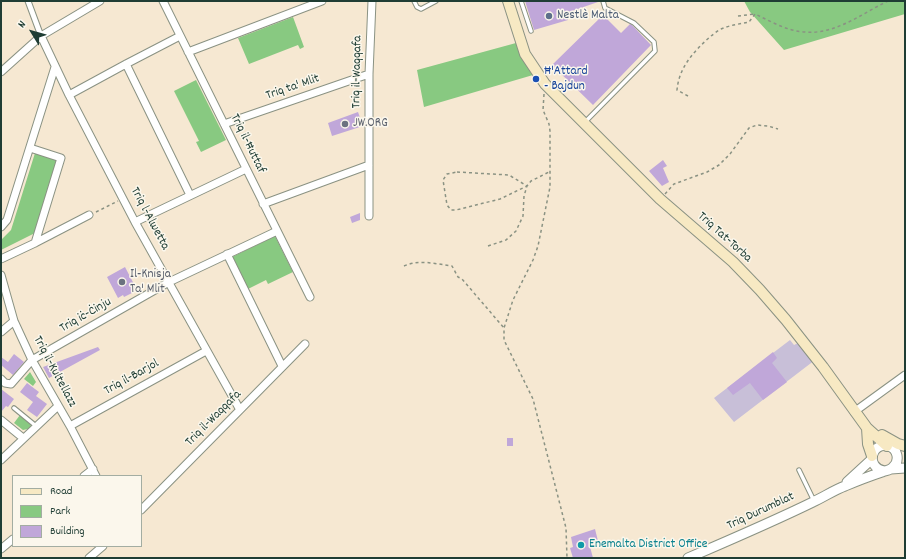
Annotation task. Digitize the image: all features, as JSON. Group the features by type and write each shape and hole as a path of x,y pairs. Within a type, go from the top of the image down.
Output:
{"main road":[{"name":"Triq Tat-Torba","path":"508,1 525,54 545,84 660,199 733,262 760,290 823,367 864,425 891,448"},
{"path":"864,425 905,446"},
{"path":"864,425 872,458"}],"street":[{"path":"28,1 41,36"},
{"path":"1,72 41,36 100,1"},
{"name":"Triq il-Ħuttaf","path":"163,1 310,297"},
{"path":"188,52 322,1"},
{"name":"Triq il-Waqqafa","path":"369,216 369,74 372,1"},
{"name":"Triq l-Alwetta","path":"41,36 55,67 124,198 135,222 240,410"},
{"path":"70,95 180,36"},
{"path":"126,64 190,196"},
{"path":"1,227 7,220 55,67"},
{"name":"Triq ta' Mlit","path":"224,124 369,74"},
{"path":"30,148 61,158 35,243"},
{"path":"264,204 370,164"},
{"path":"135,222 246,170"},
{"path":"1,259 89,215"},
{"name":"Triq iċ-Ċinju","path":"1,379 6,383 11,384 32,360 169,282 277,230"},
{"path":"227,254 282,366"},
{"name":"Triq il-Kultellazz","path":"1,275 14,321 32,360 70,426 95,475"},
{"path":"1,332 14,321"},
{"name":"Triq il-Waqqafa","path":"142,509 305,344"},
{"name":"Triq il-Barjol","path":"70,426 206,351"},
{"path":"854,412 905,375"},
{"path":"1,460 58,406"},
{"path":"1,420 23,438"},
{"path":"891,448 897,458 897,462 888,470 877,469 874,466 872,458 875,449 879,447 891,448 905,452"},
{"name":"Triq Durumblat","path":"844,486 872,458"},
{"name":"Triq Durumblat","path":"688,558 815,502 844,486 888,470 905,468"},
{"path":"85,475 92,469"},
{"path":"1,549 12,540"},
{"path":"89,558 102,547"}],"lane":[{"path":"414,1 417,7 421,8 436,1"},
{"path":"521,1 531,31"},
{"path":"584,123 655,52 654,42 634,23 605,8 603,1"},
{"path":"14,408 36,426"},
{"path":"798,470 815,502"}],"path":[{"path":"738,16 755,14 782,27 804,32 825,30 844,24 888,1"},
{"path":"688,96 677,90 678,80 688,60 720,29 749,22 755,14"},
{"path":"545,84 543,110 549,124 550,131 550,186 538,246 533,260 516,291 504,328 504,340 533,399 566,528 567,558"},
{"path":"660,199 674,184 707,172 719,165 730,154 749,128 757,125 778,129"},
{"path":"488,246 506,240 516,231 523,216 525,191 527,186 531,181 550,171"},
{"path":"457,172 509,174 527,186 500,198 451,210 447,205 443,180 446,174 457,172"},
{"path":"89,215 124,198"},
{"path":"404,266 411,262 420,261 452,266 458,277 462,279 504,328"}],"shaded area":[{"path":"790,340 794,345 800,342 815,360 734,422 714,398"}],"green space":[{"path":"744,1 905,1 905,14 784,50 750,12"},
{"path":"293,17 304,47 300,49 298,45 249,64 238,38"},
{"path":"516,43 525,63 533,75 424,107 417,70"},
{"path":"196,80 226,140 201,152 196,142 199,141 174,91"},
{"path":"35,153 57,160 35,233 1,250 1,240 11,230"},
{"path":"275,236 293,272 268,284 266,280 248,289 232,257"},
{"path":"30,372 36,382 33,386 24,379"},
{"path":"20,415 29,422 31,426 28,429 23,430 14,423"}],"building":[{"name":"Nestlè Malta","path":"525,1 598,2 566,13 568,20 534,30"},
{"path":"603,15 621,33 630,24 632,25 651,45 593,105 552,65"},
{"name":"JW.ORG","path":"358,112 363,126 332,136 328,123"},
{"path":"663,160 667,166 663,168 669,182 662,186 649,171"},
{"path":"360,213 360,220 352,223 350,217"},
{"name":"Il-Knisja Ta' Mlit","path":"125,267 136,288 131,291 132,293 118,298 107,277"},
{"path":"98,347 100,350 49,378 43,367"},
{"path":"773,352 777,358 772,363 787,382 763,400 750,383 733,395 727,388"},
{"path":"14,354 24,362 13,375 1,365 1,357 8,362"},
{"path":"27,383 39,392 36,396 47,404 37,417 27,410 33,402 20,392"},
{"path":"1,389 14,399 8,407 6,406 1,412"},
{"path":"507,438 513,438 513,446 507,446"},
{"name":"Enemalta District Office","path":"595,529 598,541 589,543 593,558 573,558 570,548 573,547 571,537"}],"place":[{"name":"Nestlè Malta","path":"549,16"},
{"name":"Ħ'Attard - Bajdun","path":"536,79"},
{"name":"JW.ORG","path":"345,124"},
{"name":"Il-Knisja Ta' Mlit","path":"122,282"},
{"name":"Enemalta District Office","path":"581,545"}]}
